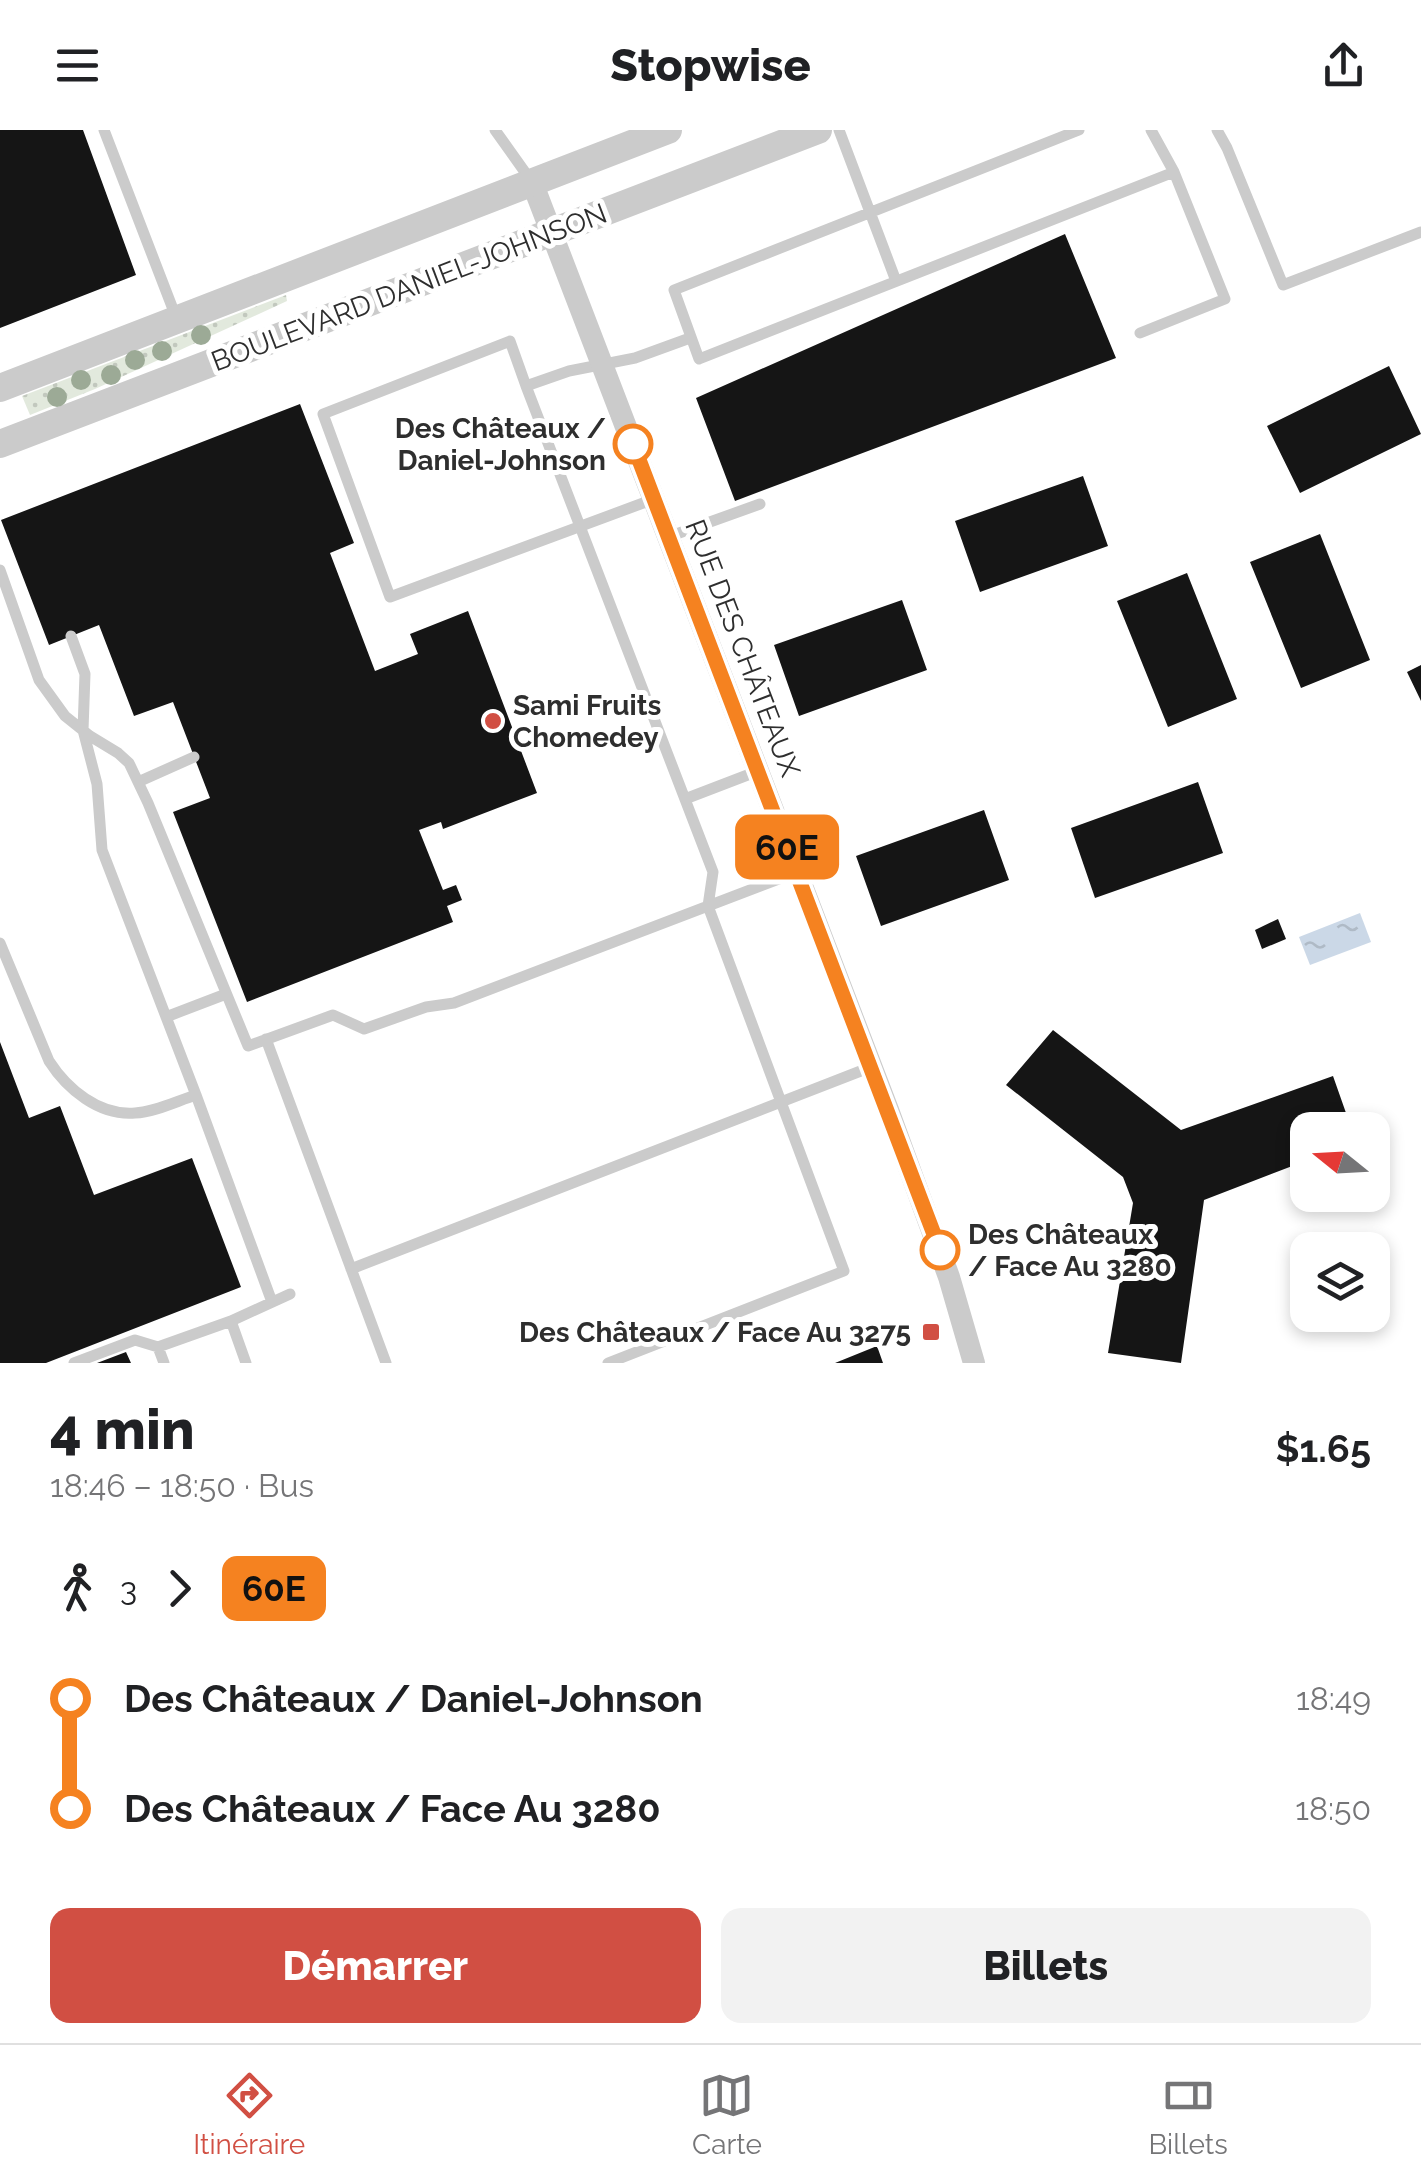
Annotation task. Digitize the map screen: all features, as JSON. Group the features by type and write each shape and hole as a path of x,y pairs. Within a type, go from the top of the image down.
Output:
{"street":[{"name":"BOULEVARD DANIEL-JOHNSON","path":"0,388 668,130"},
{"name":"BOULEVARD DANIEL-JOHNSON","path":"0,444 818,130"},
{"name":"RUE DES CHÂTEAUX","path":"532,182 871,1067 944,1264 974,1363"}],"lane":[{"path":"104,130 177,320"},
{"path":"494,130 532,182"},
{"path":"838,130 896,281"},
{"path":"1079,130 674,290 699,359 1174,172"},
{"path":"1140,333 1225,299 1174,172 1151,130"},
{"path":"1217,130 1283,285 1421,232"},
{"path":"526,386 569,371 635,358 690,338"},
{"path":"608,1363 844,1271 708,906 713,872 579,525 510,341 324,414 390,597 579,525 654,499"},
{"path":"668,538 760,504"},
{"path":"0,570 39,680 65,716 129,764 248,1046 333,1015 364,1029 426,1007 454,1003 797,872"},
{"path":"71,636 85,674 83,730 97,784 102,850 272,1302"},
{"path":"138,782 194,756"},
{"path":"685,799 758,771"},
{"path":"0,943 49,1062 80,1095 107,1109 136,1113 196,1094"},
{"path":"166,1017 226,994"},
{"path":"266,1038 386,1363"},
{"path":"352,1269 871,1067"},
{"path":"74,1363 134,1340 158,1347 231,1321 290,1294"},
{"path":"231,1321 246,1363"},
{"path":"158,1347 164,1363"}],"shaded area":[{"path":"286,295 287,301 30,415 22,396"}],"water":[{"path":"1360,913 1371,942 1310,965 1299,937"}],"building":[{"path":"0,130 83,130 136,275 0,328"},
{"path":"1065,234 1116,358 735,501 696,398"},
{"path":"1389,366 1421,434 1300,493 1267,426"},
{"path":"300,404 354,543 330,553 375,671 418,654 410,634 468,611 537,793 443,829 441,822 419,830 443,890 456,885 462,900 447,906 453,922 247,1002 173,812 210,798 173,702 134,716 99,625 49,645 1,520"},
{"path":"1083,476 1108,546 980,592 955,521"},
{"path":"1320,534 1370,660 1301,688 1250,562"},
{"path":"1187,573 1237,699 1168,727 1117,601"},
{"path":"902,600 927,670 799,716 774,645"},
{"path":"1421,665 1421,701 1407,672"},
{"path":"1198,782 1223,853 1095,898 1071,828"},
{"path":"984,810 1009,880 881,926 856,856"},
{"path":"1278,919 1286,939 1262,949 1255,930"},
{"path":"1053,1030 1181,1130 1333,1076 1346,1112 1290,1112 1290,1167 1204,1200 1181,1363 1108,1353 1133,1203 1123,1177 1006,1085"},
{"path":"0,1042 29,1118 60,1106 94,1195 192,1158 241,1287 46,1363 0,1363"},
{"path":"877,1346 883,1363 835,1363"},
{"path":"126,1352 131,1363 97,1363"}],"bus line":[{"name":"60E","path":"633,444 940,1250"}],"place":[{"name":"Des Châteaux / Daniel-Johnson","path":"633,444"},
{"name":"Sami Fruits Chomedey","path":"493,721"},
{"name":"Des Châteaux / Face Au 3280","path":"940,1250"},
{"name":"Des Châteaux / Face Au 3275","path":"931,1332"}]}
